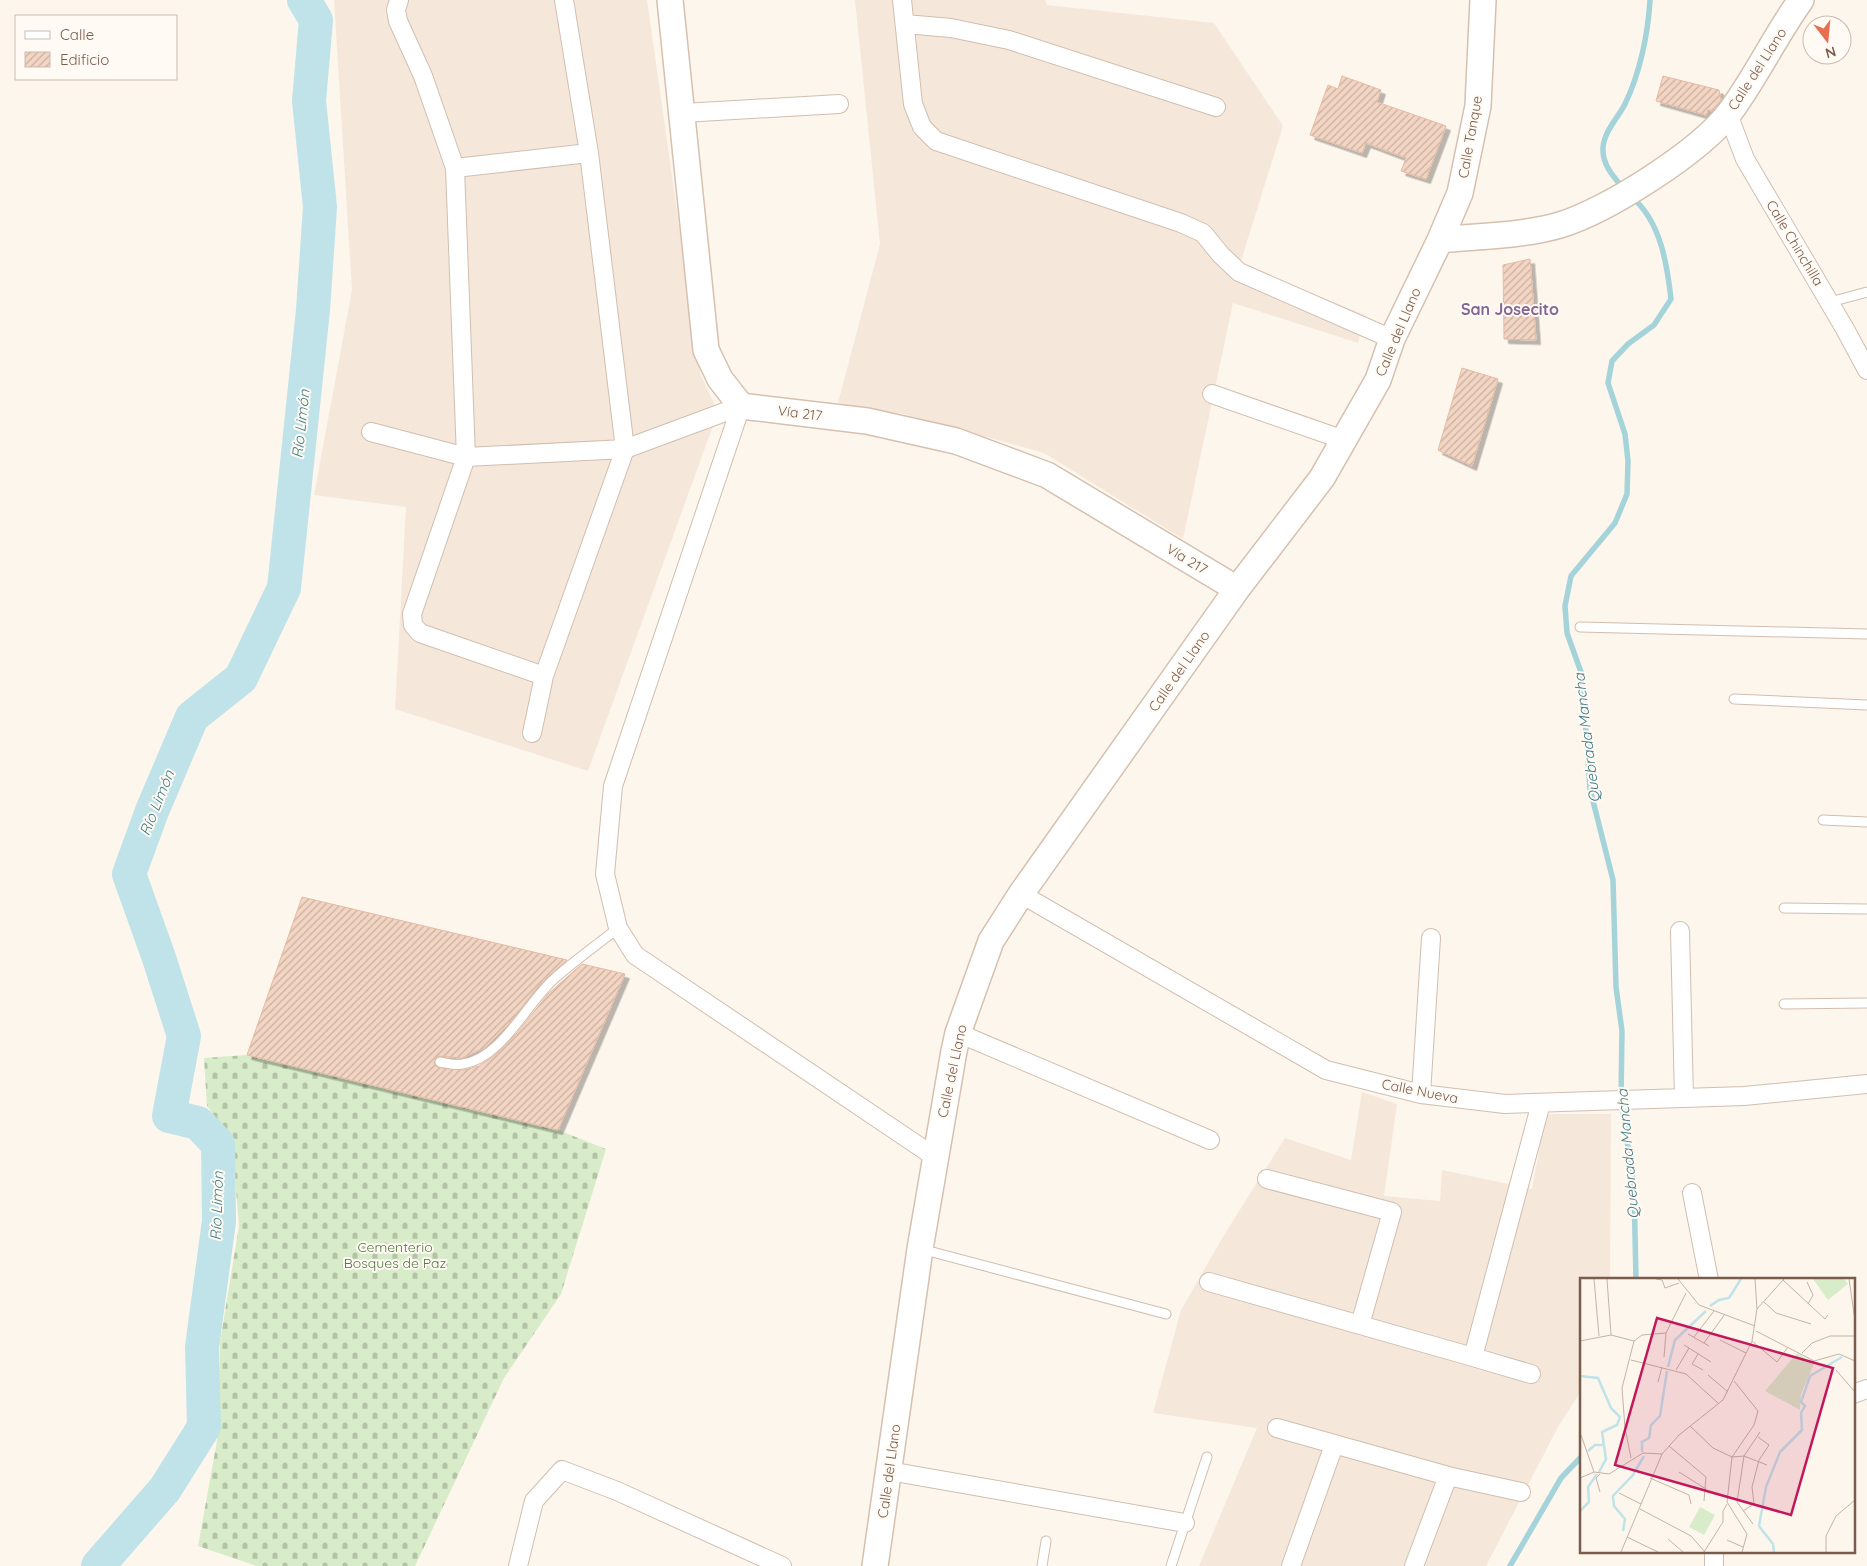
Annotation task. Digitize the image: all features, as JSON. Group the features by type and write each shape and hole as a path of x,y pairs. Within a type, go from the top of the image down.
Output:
{"main road":[{"path":"670,0 706,350 720,379 741,406"},
{"name":"Calle Tanque","path":"1440,240 1460,194 1478,106 1484,0"},
{"name":"Calle del Llano","path":"875,1566 920,1249 958,1033 991,940 1021,894 1237,589 1322,478 1378,380 1392,339 1440,240 1539,229 1580,217 1627,192 1683,156 1728,114 1757,74 1801,0"},
{"name":"Vía 217","path":"741,406 867,421 956,442 1047,475 1237,589"}],"street":[{"path":"399,0 396,10 398,21 423,76 455,168 466,457 412,614 413,625 420,633 544,676"},
{"path":"532,733 544,676 625,449 589,153 564,0"},
{"path":"902,0 913,104 922,127 936,141 1181,223 1203,233 1221,255 1239,272 1392,339"},
{"path":"905,24 951,28 1009,40 1216,107"},
{"path":"683,113 839,104"},
{"name":"Calle Chinchilla","path":"1728,114 1745,160 1830,302 1867,370"},
{"path":"455,168 589,153"},
{"path":"1212,394 1344,440"},
{"path":"371,432 466,457 625,449 718,412 741,406"},
{"path":"741,406 613,786 605,874 618,928 634,955 936,1157"},
{"name":"Calle Nueva","path":"1021,894 1326,1070 1421,1094 1505,1104 1744,1096 1867,1084"},
{"path":"1680,931 1684,1098"},
{"path":"1421,1094 1431,938"},
{"path":"958,1033 1210,1140"},
{"path":"1473,1356 1540,1102"},
{"path":"1267,1179 1392,1212 1360,1325"},
{"path":"1692,1194 1709,1278"},
{"path":"1209,1282 1532,1374"},
{"path":"1854,1394 1867,1389"},
{"path":"1277,1428 1448,1476 1521,1492"},
{"path":"1291,1566 1334,1445"},
{"path":"518,1566 534,1501 562,1470 617,1491 782,1566"},
{"path":"888,1471 1186,1523"},
{"path":"1414,1566 1448,1476"}],"lane":[{"path":"1830,302 1867,292"},
{"path":"1580,627 1867,634"},
{"path":"1734,699 1867,705"},
{"path":"1823,820 1867,822"},
{"path":"1784,908 1867,909"},
{"path":"440,1062 460,1065 473,1062 485,1054 517,1023 553,980 618,928"},
{"path":"1784,1004 1867,1003"},
{"path":"920,1249 1166,1314"},
{"path":"1172,1566 1207,1457"},
{"path":"1042,1566 1046,1541"}],"shaded area":[{"path":"334,0 647,0 700,373 718,412 588,771 395,709 406,507 314,495 352,290"},
{"path":"855,0 1045,0 1047,5 1214,23 1283,126 1240,264 1365,315 1358,343 1233,303 1183,539 1044,453 904,414 838,403 880,244"},
{"path":"1362,1092 1397,1104 1384,1196 1440,1201 1442,1170 1532,1189 1546,1114 1611,1114 1610,1278 1580,1278 1580,1393 1558,1427 1486,1566 1199,1566 1257,1428 1153,1413 1181,1310 1224,1235 1285,1138 1351,1160"}],"green space":[{"name":"Cementerio Bosques de Paz","path":"247,1055 558,1130 606,1149 561,1294 504,1378 415,1566 257,1566 198,1546 219,1430 220,1342 239,1226 232,1140 207,1106 204,1058"}],"building":[{"path":"1342,76 1381,90 1377,102 1446,126 1426,179 1401,171 1406,158 1366,143 1362,153 1310,135 1328,85 1338,89"},
{"path":"1663,76 1719,90 1721,100 1712,111 1708,110 1706,115 1656,101"},
{"path":"1530,259 1536,340 1504,339 1503,265"},
{"path":"1462,368 1498,379 1472,466 1438,450"},
{"path":"302,897 567,960 539,985 508,1025 486,1047 462,1058 437,1056 434,1064 439,1068 464,1070 479,1066 493,1057 517,1033 548,994 582,964 625,974 558,1130 247,1055"}],"waterway":[{"name":"Río Limón","path":"98,1566 165,1489 204,1427 202,1347 219,1221 218,1144 198,1123 169,1116 184,1036 129,874 152,811 192,717 241,678 284,588 313,310 320,207 309,101 316,20 304,0"},
{"name":"Quebrada Mancha","path":"1623,188 1606,165 1603,148 1606,136 1625,104 1635,79 1645,40 1650,0"},
{"name":"Quebrada Mancha","path":"1633,198 1650,219 1661,245 1665,258 1671,299 1654,325 1628,344 1612,361 1608,383 1625,434 1628,461 1627,494 1615,523 1571,576 1565,606 1567,633 1582,675 1590,789 1613,880 1616,987 1622,1031 1621,1099 1634,1188 1636,1278"},
{"name":"Quebrada Mancha","path":"1510,1566 1561,1478 1580,1458"}],"district":[{"name":"San Josecito","path":"1510,309"}]}
